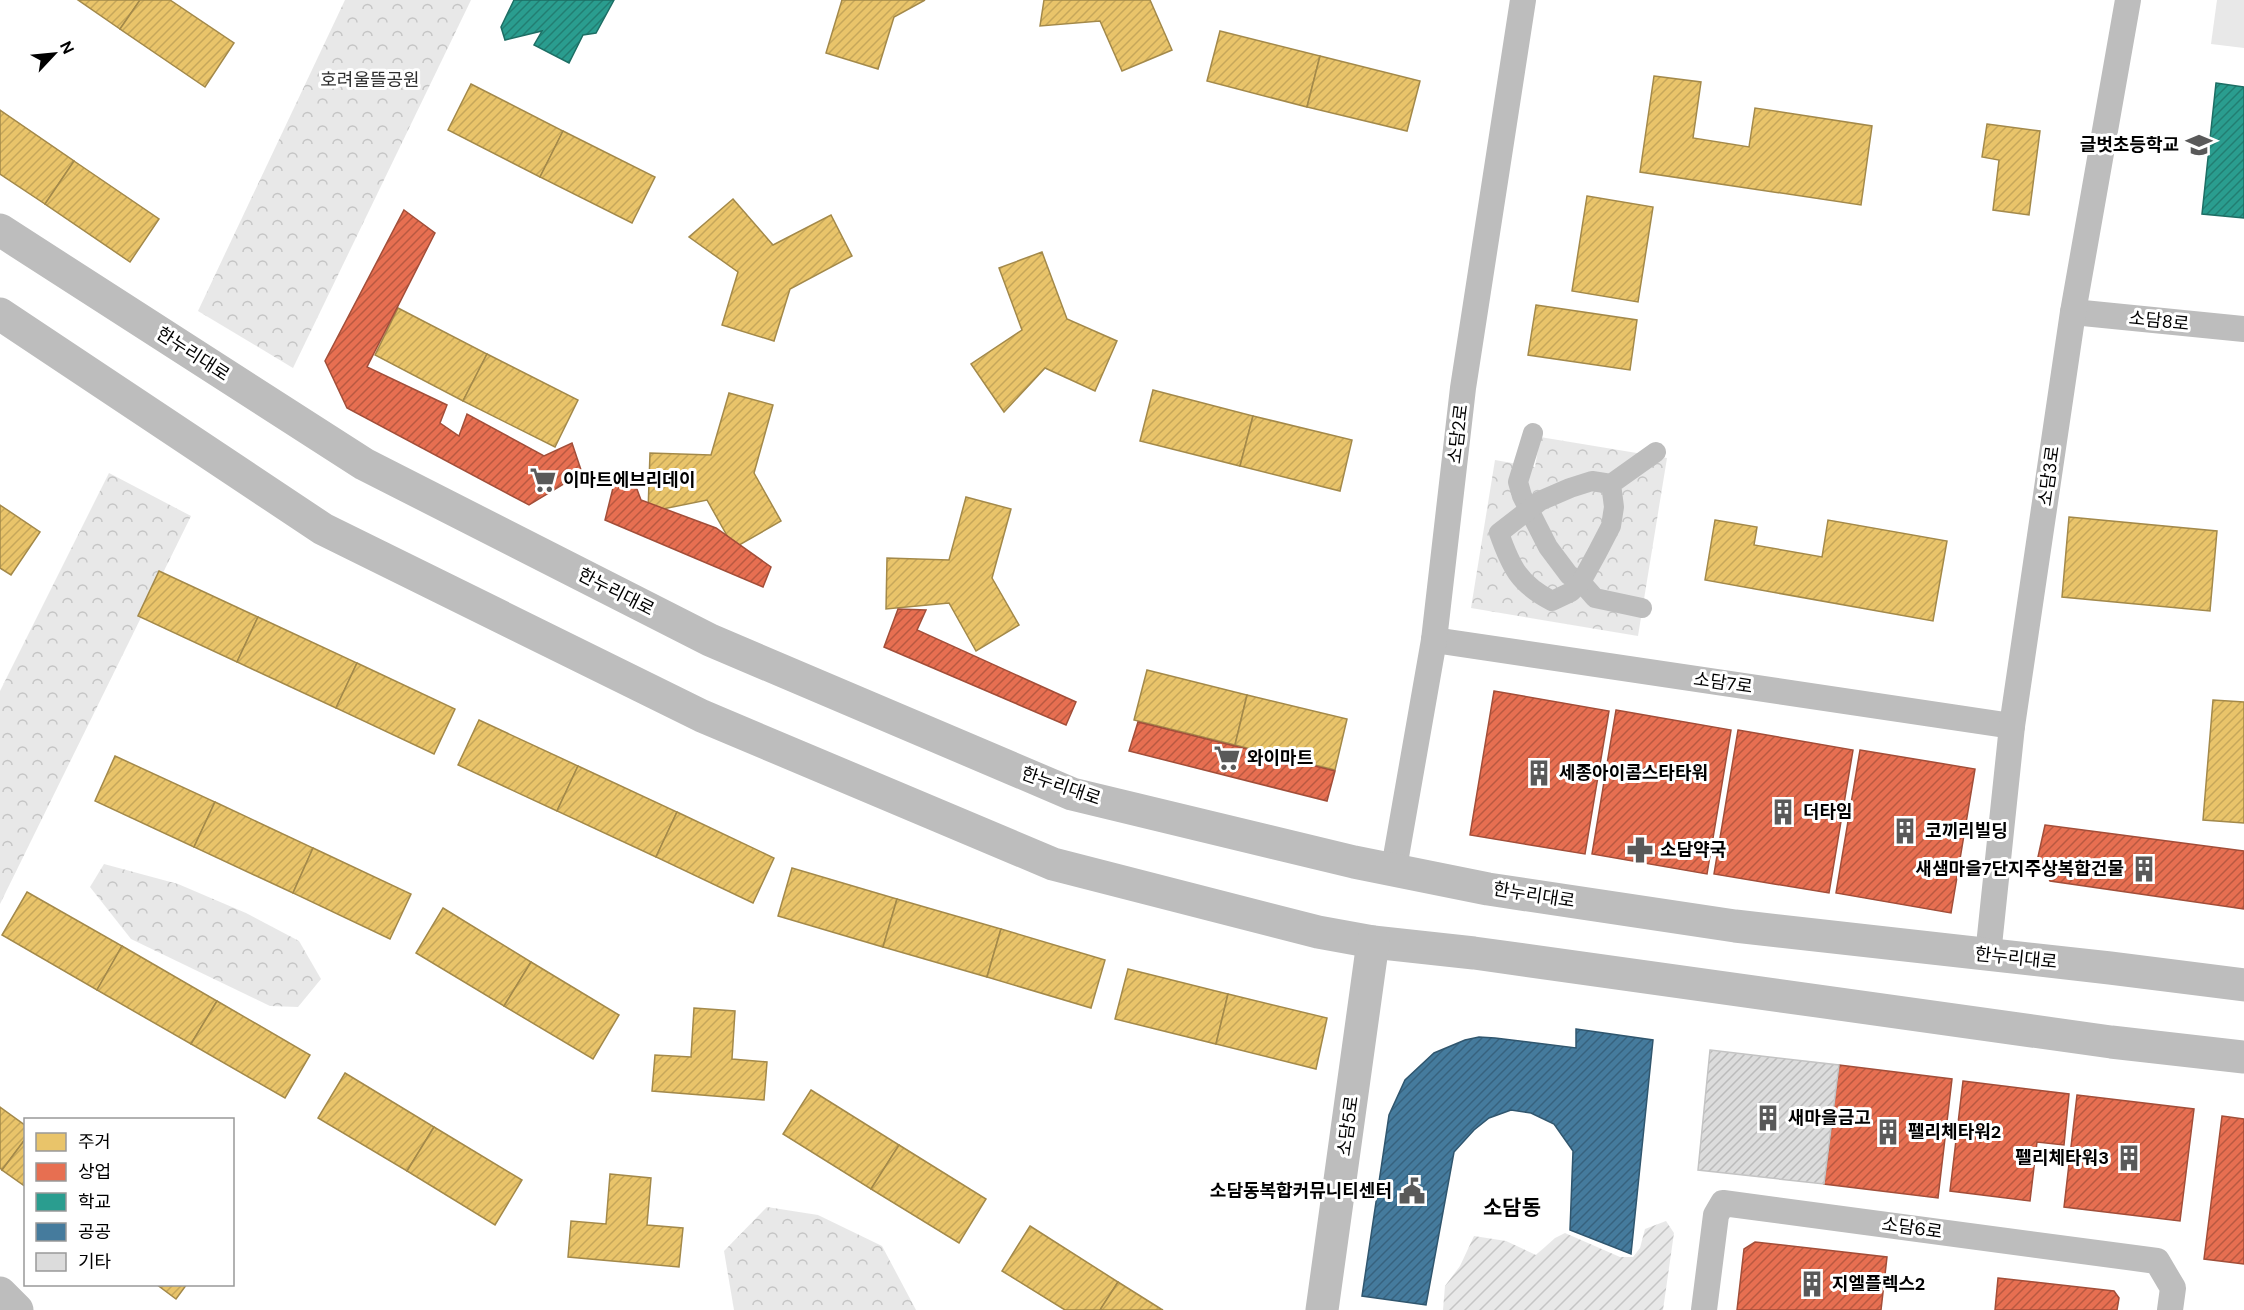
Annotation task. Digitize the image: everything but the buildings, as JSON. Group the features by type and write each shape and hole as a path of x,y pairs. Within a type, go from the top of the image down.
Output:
{"street":[{"name":"소담2로","path":"1394,868 1434,640 1463,388 1523,0"},
{"name":"소담3로","path":"1988,954 2012,726 2073,312 2128,0"},
{"name":"한누리대로","path":"0,230 364,464 710,640 1072,794 1354,862 1394,868 1488,889 1735,926 2244,985"},
{"name":"소담8로","path":"2073,312 2244,329"},
{"path":"0,315 323,529 702,716 1053,864 1318,932 1373,942 1474,953 2099,1041 2244,1057"},
{"path":"1533,433 1518,482 1548,547 1569,575 1581,582 1594,598 1642,608"},
{"path":"1611,484 1614,507 1611,526 1581,582 1571,592 1552,601 1533,591 1519,578 1508,558 1499,533 1540,501 1592,481 1611,484 1656,452"},
{"name":"소담7로","path":"1434,640 2012,726"},
{"name":"소담5로","path":"1322,1310 1373,942"},
{"name":"소담6로","path":"1704,1310 1716,1215 1723,1203 2157,1261 2173,1288 2170,1310"},
{"path":"0,1293 17,1310"}],"green space":[{"name":"호려울뜰공원","path":"345,0 471,0 293,368 198,311"},
{"path":"2217,0 2244,0 2244,48 2211,44"},
{"path":"1540,437 1667,458 1638,636 1471,608 1495,460 1535,467"},
{"path":"109,473 191,516 0,904 0,691"},
{"path":"104,864 178,884 246,913 299,941 321,979 298,1007 270,1006 131,939 90,887"},
{"path":"767,1207 818,1215 882,1246 916,1310 734,1310 724,1251"},
{"path":"1666,1221 1674,1233 1663,1310 1443,1310 1445,1286 1460,1266 1474,1236 1506,1241 1536,1255 1555,1238 1565,1233 1620,1257 1633,1257 1640,1248 1645,1229"}],"place":[{"name":"글벗초등학교","path":"2199,145"},
{"name":"이마트에브리데이","path":"543,480"},
{"name":"와이마트","path":"1227,758"},
{"name":"세종아이콤스타타워","path":"1539,773"},
{"name":"더타임","path":"1783,812"},
{"name":"코끼리빌딩","path":"1905,831"},
{"name":"소담약국","path":"1640,850"},
{"name":"새샘마을7단지주상복합건물","path":"2144,869"},
{"name":"새마을금고","path":"1768,1118"},
{"name":"펠리체타워2","path":"1888,1132"},
{"name":"펠리체타워3","path":"2129,1158"},
{"name":"소담동복합커뮤니티센터","path":"1412,1191"},
{"name":"지엘플렉스2","path":"1812,1284"}],"district":[{"name":"소담동","path":"1512,1208"}]}
